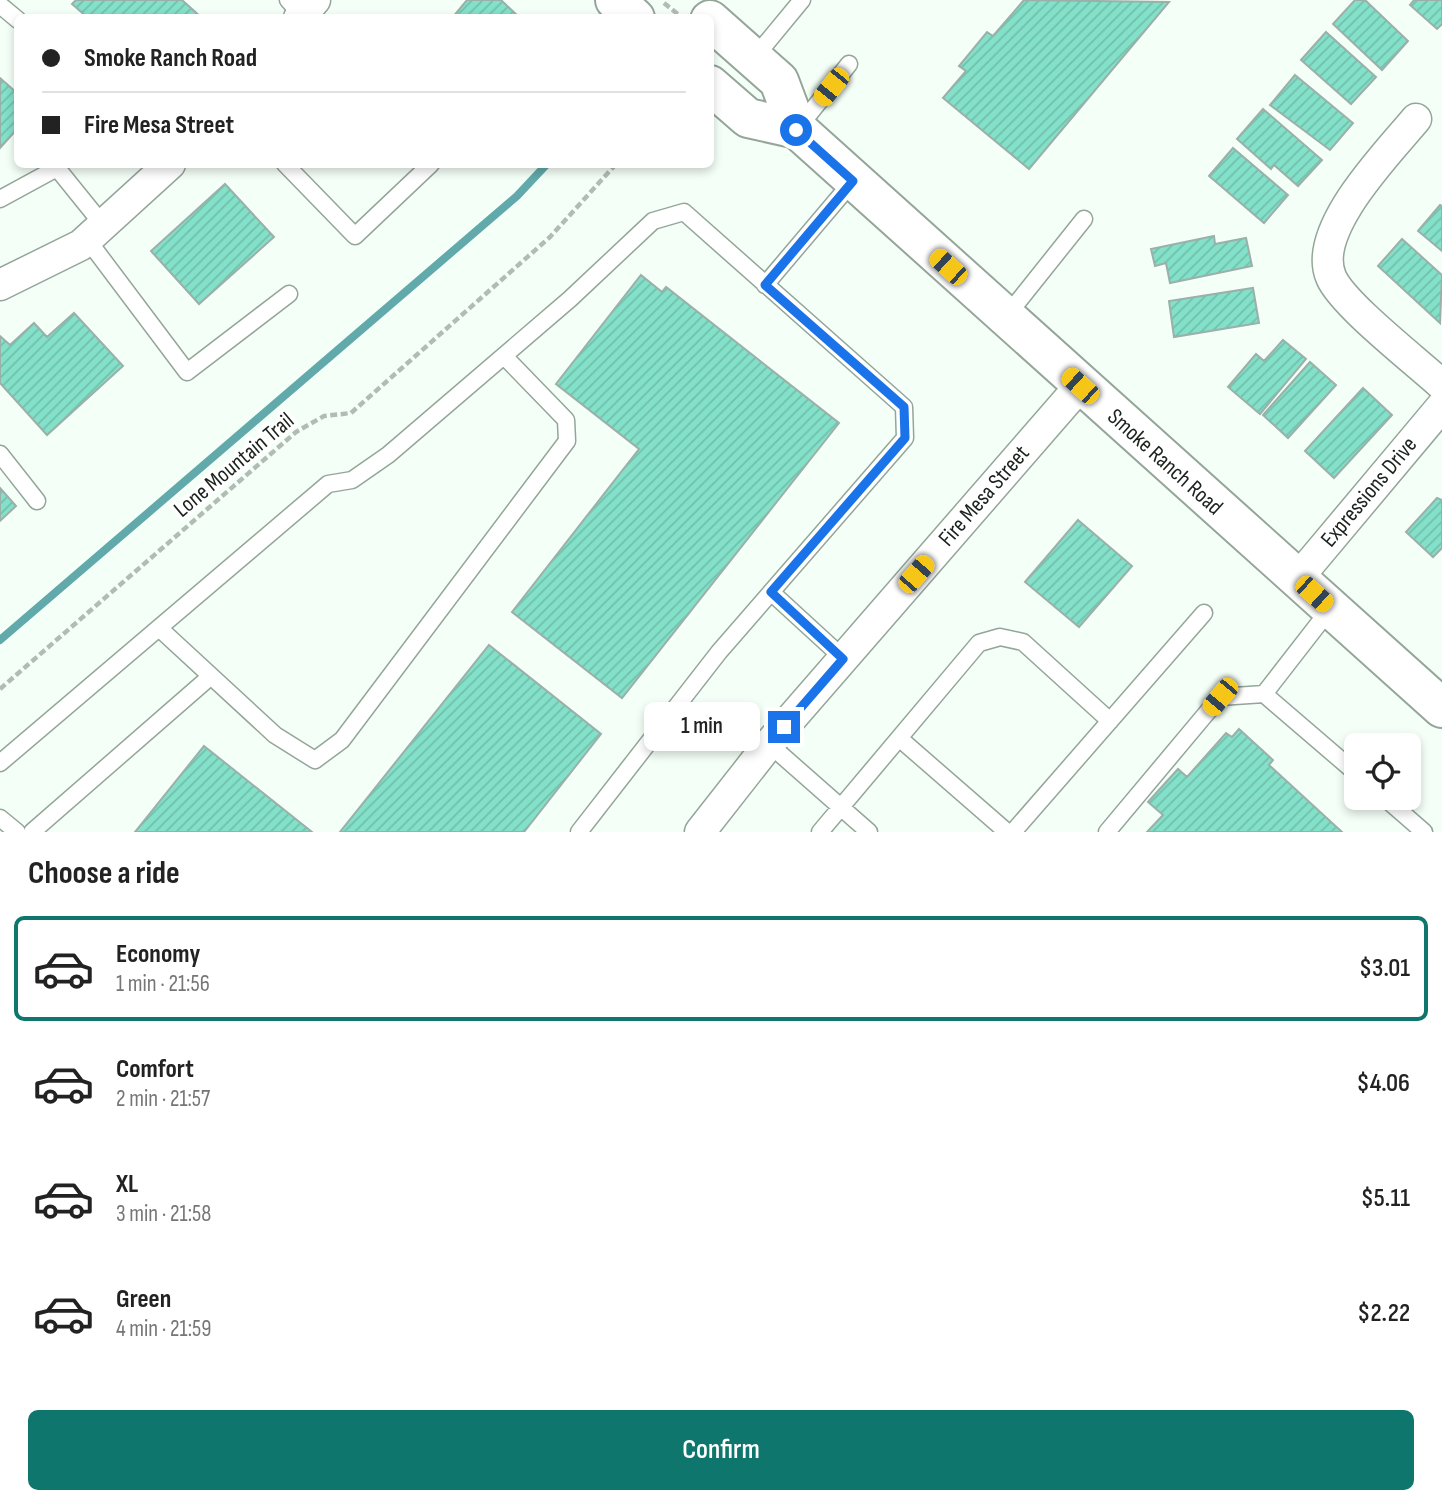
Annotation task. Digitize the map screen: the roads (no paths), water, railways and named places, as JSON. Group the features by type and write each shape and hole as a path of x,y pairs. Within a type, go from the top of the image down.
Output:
{"main road":[{"path":"615,0 631,14"},
{"name":"Smoke Ranch Road","path":"687,0 703,14"},
{"name":"Smoke Ranch Road","path":"714,23 779,81 796,130"},
{"name":"Smoke Ranch Road","path":"714,88 748,118 796,130 1442,708"}],"street":[{"path":"1416,119 1342,209 1327,257 1331,277 1349,301 1442,385"},
{"path":"0,285 95,232 166,168"},
{"name":"Fire Mesa Street","path":"701,832 769,744 1080,386"},
{"name":"Expressions Drive","path":"1297,579 1442,406"}],"lane":[{"path":"754,58 802,0"},
{"path":"0,5 14,17"},
{"path":"796,130 849,64"},
{"path":"0,199 54,168"},
{"path":"59,168 95,232 187,372 289,295"},
{"path":"289,168 355,236 427,168"},
{"path":"765,285 853,181"},
{"path":"0,763 328,484 352,480 388,455 504,356 653,221 684,212 904,407 905,438 719,652 579,832"},
{"path":"1005,318 1084,219"},
{"path":"159,628 275,735 315,760 342,740 567,441 566,420 504,356"},
{"path":"0,454 37,501"},
{"path":"771,592 843,659"},
{"path":"1264,694 1331,609"},
{"path":"1013,832 1204,613"},
{"path":"820,832 979,643 1000,637 1023,642 1110,721"},
{"path":"32,832 211,676"},
{"path":"1107,832 1220,697 1264,694 1344,764"},
{"path":"899,738 1007,832"},
{"path":"769,744 869,832"},
{"path":"1399,810 1424,832"},
{"path":"0,817 17,832"}],"waterway":[{"path":"0,640 517,196 543,168"}]}
